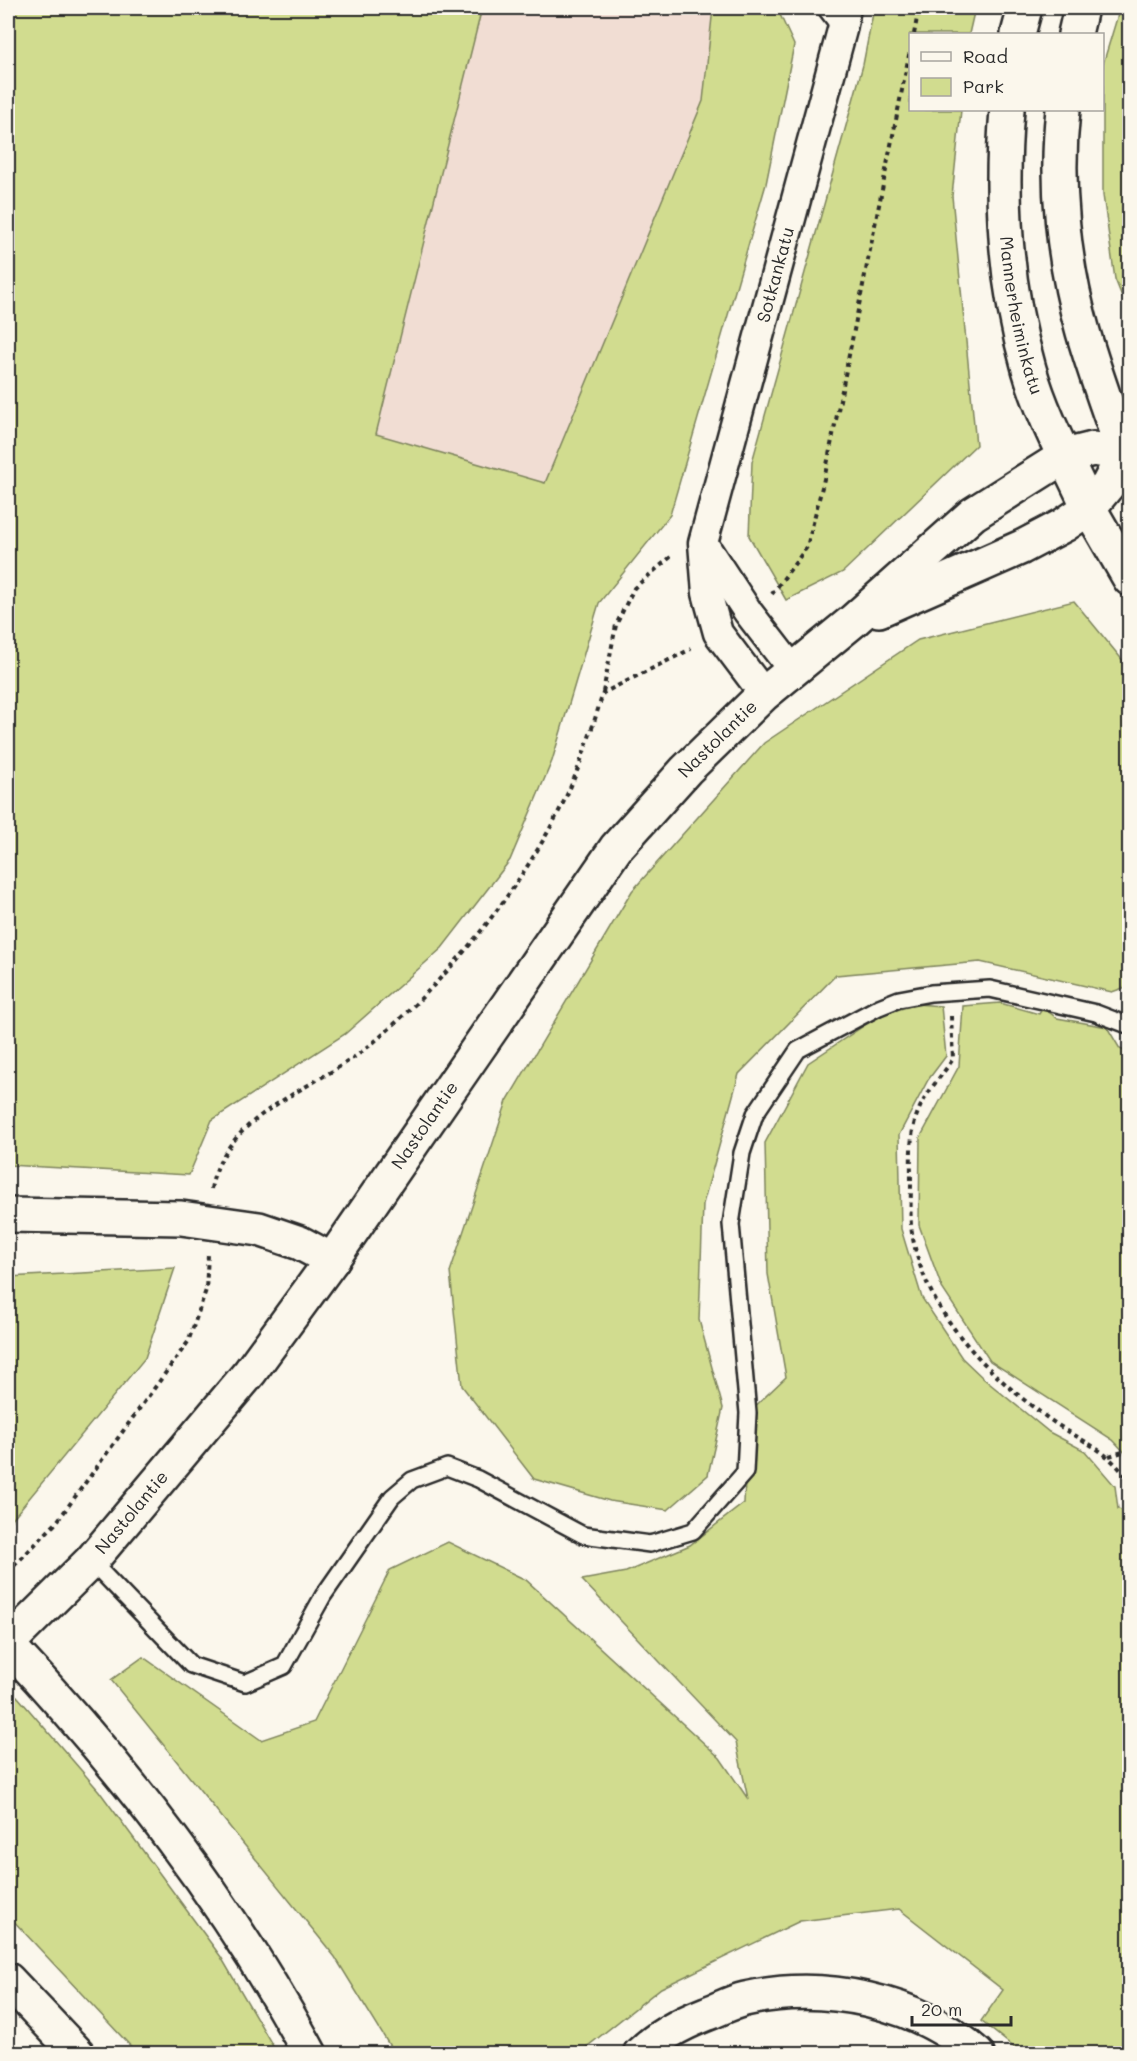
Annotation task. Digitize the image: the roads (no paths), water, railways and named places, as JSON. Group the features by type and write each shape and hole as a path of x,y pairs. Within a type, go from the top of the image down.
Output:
{"main road":[{"path":"1018,33 1025,8"},
{"path":"1075,33 1082,8"},
{"name":"Mannerheiminkatu","path":"1007,111 1004,182 1015,315 1045,415 1089,508 1130,579"},
{"path":"1063,111 1060,185 1068,261 1083,332 1127,460"},
{"name":"Nastolantie","path":"8,1644 91,1561 250,1372 332,1260 616,848 686,770 792,669 853,621 974,514 1065,456 1093,449 1127,460 1089,508 1064,525 1022,547 853,621"},
{"path":"8,1215 181,1218 259,1229 300,1243 332,1260"},
{"path":"8,1644 57,1697 168,1831 241,1934 310,2054"},
{"path":"8,1980 78,2054"},
{"path":"640,2054 649,2045 688,2021 744,1999 794,1994 845,1995 895,2006 958,2037 977,2054"}],"street":[{"name":"Sotkankatu","path":"764,694 718,633 707,593 703,543 844,19"},
{"path":"703,543 748,612 792,669"}],"lane":[{"path":"825,8 844,19"},
{"path":"91,1561 191,1665 245,1683 284,1666 323,1596 392,1497 412,1480 447,1467 478,1479 583,1535 650,1544 693,1531 746,1472 748,1413 731,1224 741,1153 755,1114 798,1050 879,1006 899,999 948,992 990,989 1001,991 1096,1013 1130,1026"}]}
